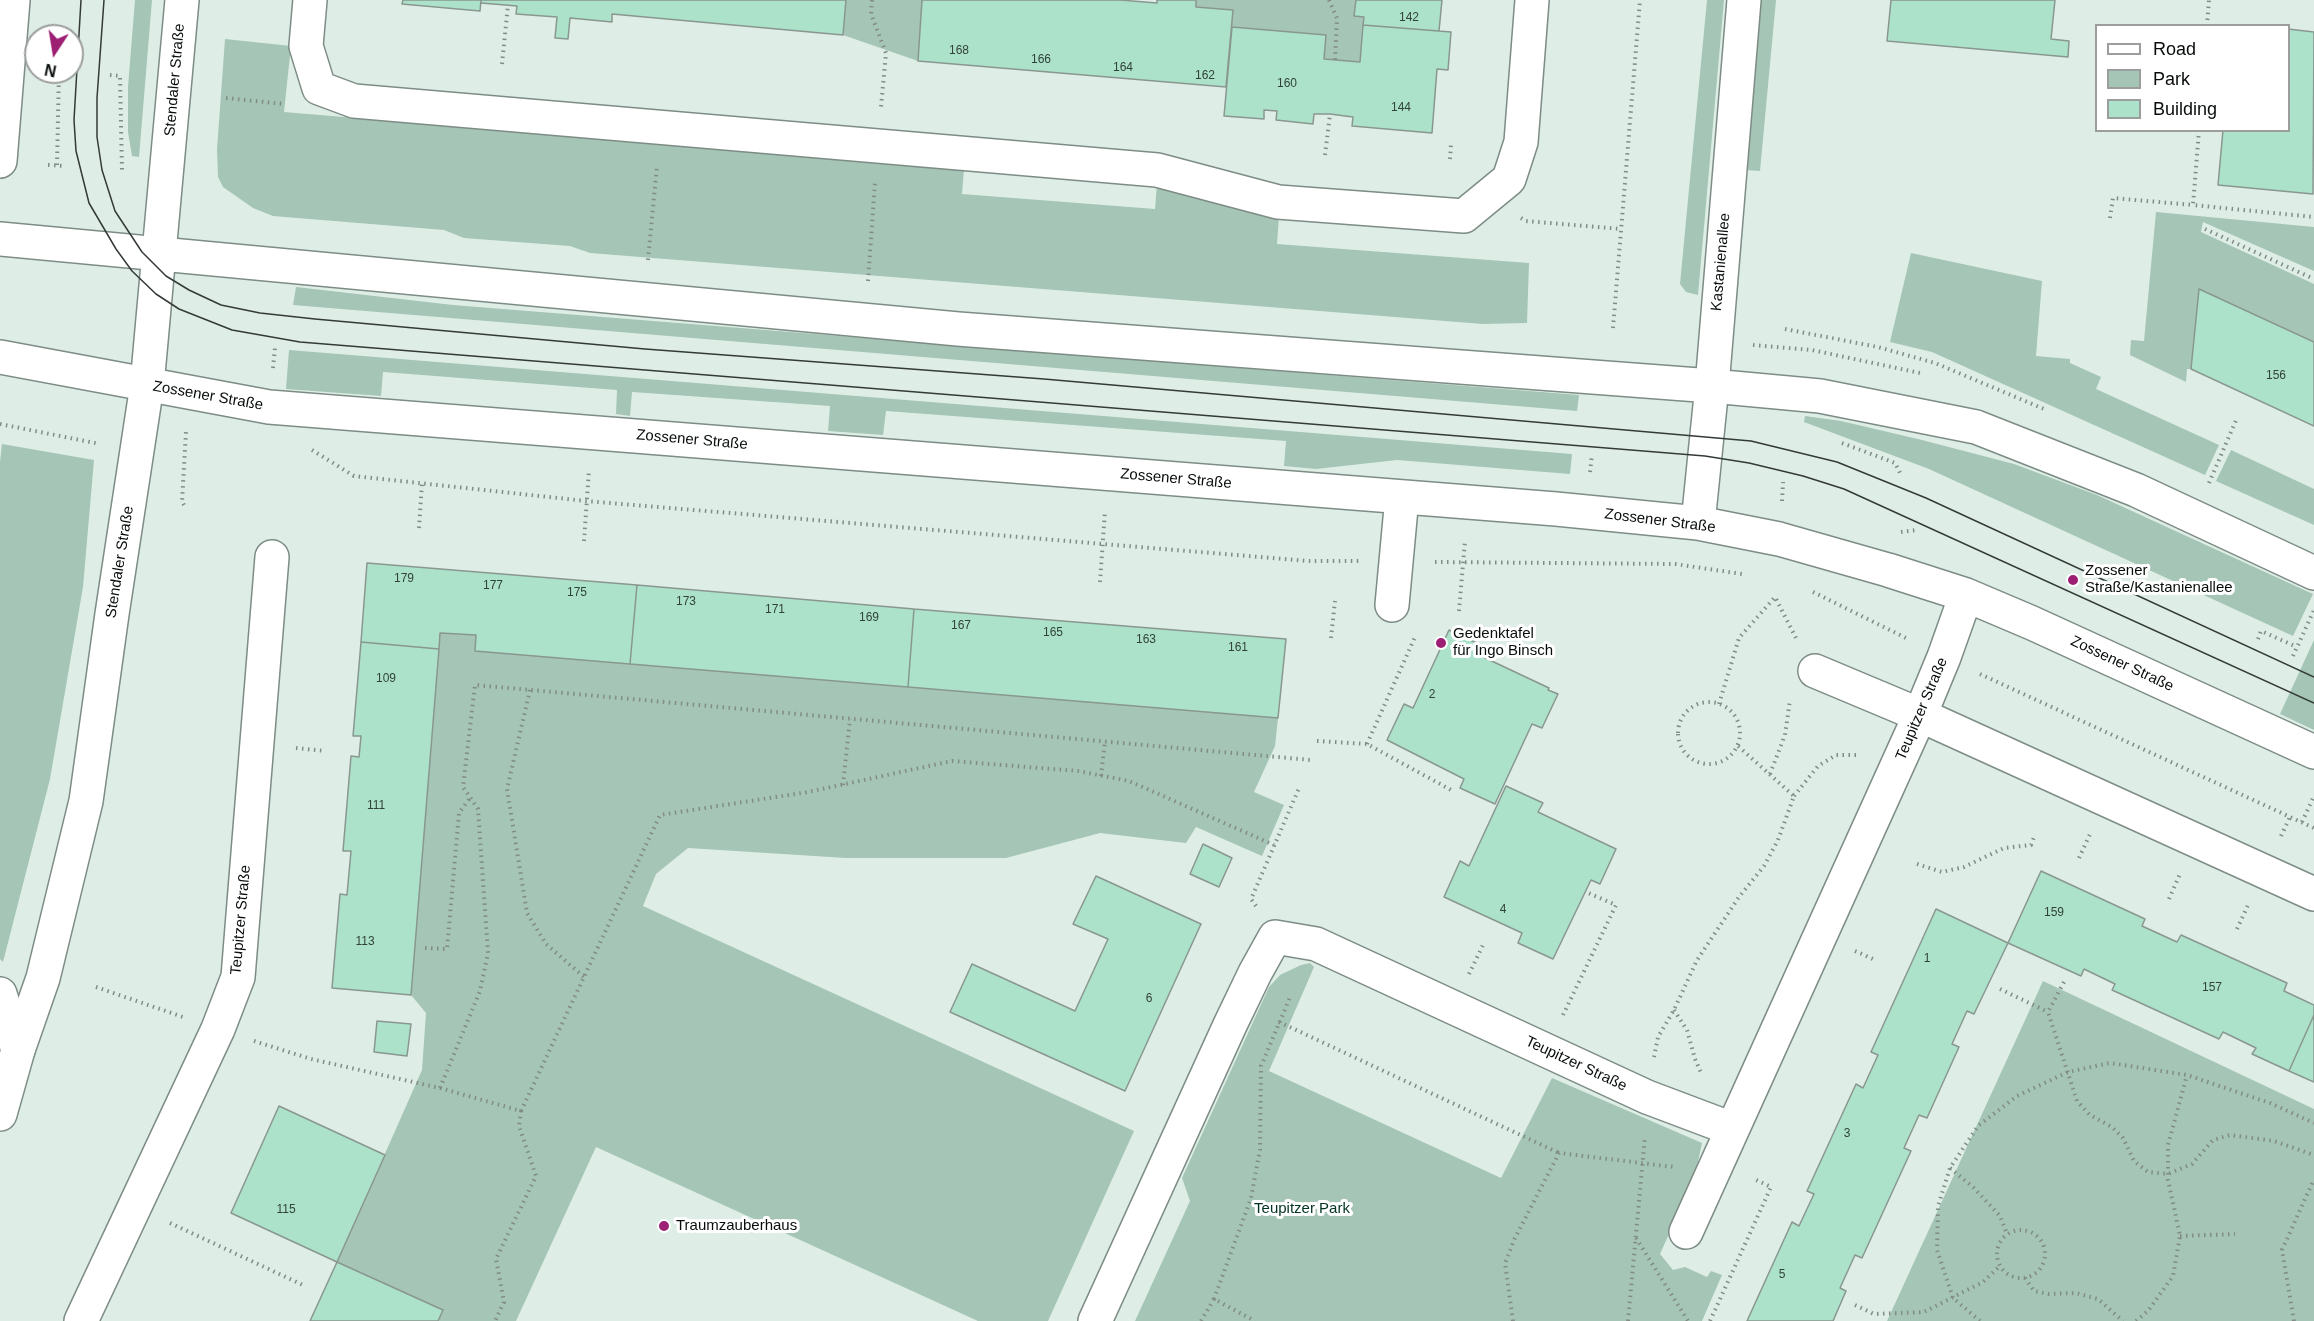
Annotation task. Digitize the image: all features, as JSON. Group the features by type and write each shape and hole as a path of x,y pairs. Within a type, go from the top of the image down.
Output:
{"street":[{"path":"0,161 13,0"},
{"name":"Stendaler Straße","path":"0,1114 18,1050 43,978 86,801 111,614 147,385 182,0"},
{"path":"310,0 306,46 320,88 354,101 1157,170 1278,202 1464,216 1498,188 1521,142 1533,0"},
{"name":"Kastanienallee","path":"1698,523 1712,386 1744,0"},
{"path":"0,239 958,329 1820,396 1976,427 2136,490 2314,573"},
{"name":"Zossener Straße","path":"0,357 268,407 1469,502 1698,523 1779,539 1966,595 2314,752"},
{"path":"1392,605 1402,497"},
{"name":"Teupitzer Straße","path":"81,1321 218,1029 238,977 272,557"},
{"name":"Teupitzer Straße","path":"1275,937 1316,944 1647,1097 1732,1129 1920,715 1966,595"},
{"path":"1815,671 1920,715 2314,894"},
{"path":"1095,1321 1230,1025 1275,937"},
{"path":"0,994 18,1050"},
{"path":"1686,1232 1732,1129"}],"path":[{"path":"1329,0 1337,18 1335,60"},
{"path":"1613,328 1640,0"},
{"path":"2207,24 2209,0"},
{"path":"502,64 508,5"},
{"path":"110,75 120,76 122,171"},
{"path":"57,165 59,84"},
{"path":"226,98 276,103"},
{"path":"1325,155 1330,114"},
{"path":"648,265 661,127"},
{"path":"2193,205 2199,132"},
{"path":"1450,159 1451,144"},
{"path":"48,165 65,166"},
{"path":"1498,188 1526,221 1621,229"},
{"path":"2110,218 2113,198 2314,217"},
{"path":"2205,229 2314,279"},
{"path":"1785,328 1878,347 1935,363 2049,411"},
{"path":"2208,484 2237,418"},
{"path":"0,424 101,444"},
{"path":"584,541 592,432"},
{"path":"1836,440 1895,463 1901,475"},
{"path":"303,445 354,476 586,501 1308,561 1680,564 1744,575"},
{"path":"1590,473 1592,455"},
{"path":"1100,582 1108,473"},
{"path":"184,477 182,502 184,505"},
{"path":"419,528 422,483"},
{"path":"1459,611 1469,502"},
{"path":"1808,589 1944,657 2314,828"},
{"path":"1719,704 1739,638 1774,597"},
{"path":"1331,638 1335,601"},
{"path":"2293,656 2314,610"},
{"path":"1367,744 1418,629"},
{"path":"2258,639 2261,631 2297,647"},
{"path":"440,1088 480,992 488,952 478,810 463,787 475,685 1311,760"},
{"path":"530,690 507,789 527,913 546,944 584,977"},
{"path":"1709,703 1719,704 1734,715 1739,725 1738,746 1732,755 1723,761 1703,764 1686,754 1678,735 1680,725 1690,709 1709,703"},
{"path":"843,785 850,718"},
{"path":"1101,776 1105,741"},
{"path":"1317,741 1367,744 1451,790"},
{"path":"1738,746 1794,796"},
{"path":"1628,1321 1647,1097 1658,1037 1674,1010 1697,960 1739,897 1764,866 1778,840 1794,796 1818,766 1836,755 1862,755 1894,774"},
{"path":"495,1321 504,1302 496,1259 536,1176 519,1126 521,1112 660,816 808,792 952,761 1078,771 1129,782 1274,845"},
{"path":"1275,937 1251,899 1300,786"},
{"path":"2302,822 2314,796"},
{"path":"425,948 447,949 459,813 470,798"},
{"path":"1917,864 1942,872 1953,870 2004,848 2031,844 2034,837"},
{"path":"1547,1050 1616,904 1586,892"},
{"path":"2048,1012 2064,982"},
{"path":"96,987 186,1018"},
{"path":"2001,989 2048,1012 2077,1101 2090,1115 2112,1127 2123,1138 2134,1161 2148,1172 2168,1174 2192,1164 2213,1140 2230,1135 2274,1141 2314,1155"},
{"path":"1201,1321 1214,1299 1251,1197 1260,1150 1261,1066 1293,991"},
{"path":"1674,1010 1687,1030 1705,1083 1732,1129"},
{"path":"1279,1022 1559,1153 1682,1168 1719,1160 1770,1187 1710,1321"},
{"path":"245,1038 311,1059 440,1088 521,1112"},
{"path":"1980,1321 1953,1298 1937,1250 1938,1206 1950,1168 1978,1126 2017,1096 2068,1072 2110,1062 2187,1075 2270,1103 2314,1123"},
{"path":"2136,1321 2148,1311 2173,1276 2180,1236 2168,1174 2168,1145 2187,1075"},
{"path":"1513,1321 1505,1263 1515,1238 1559,1153"},
{"path":"1950,1168 1974,1188 2000,1216 2007,1234"},
{"path":"2294,1321 2282,1250 2314,1179"},
{"path":"134,1206 305,1286"},
{"path":"2025,1278 2039,1270 2043,1264 2045,1249 2042,1241 2030,1231 2015,1230 2007,1234 1998,1247 2001,1265 2009,1274 2025,1278 2034,1291 2049,1294 2076,1293 2098,1299 2123,1321"},
{"path":"2180,1236 2235,1234"},
{"path":"1636,1238 1688,1321"},
{"path":"1855,1305 1874,1314 1924,1312 1983,1282 2001,1265"},
{"path":"1214,1299 1255,1321"}],"green space":[{"path":"135,0 152,0 139,157 132,156 128,132 128,87"},
{"path":"846,0 922,0 918,61 843,35"},
{"path":"1196,0 1356,0 1355,16 1364,17 1360,62 1324,59 1325,35 1232,27 1232,10 1196,7"},
{"path":"1707,0 1724,0 1698,295 1686,292 1680,284"},
{"path":"1761,0 1776,0 1760,171 1745,170"},
{"path":"225,39 291,46 284,112 964,169 962,194 1155,209 1157,184 1279,217 1277,244 1529,263 1527,323 1483,324 590,253 570,246 464,238 444,230 273,216 253,208 223,187 218,177 217,149"},
{"path":"2156,212 2314,227 2314,271 2203,222 2201,232 2314,284 2314,342 2199,290 2191,369 2187,369 2186,382 2130,355 2131,340 2144,341"},
{"path":"1911,253 2042,281 2036,356 2070,359 2070,363 2101,377 2096,389 2219,445 2205,475 1932,352 1890,342"},
{"path":"296,287 453,305 1579,395 1577,411 293,305"},
{"path":"289,350 1572,454 1570,474 1397,460 1316,469 1284,466 1286,441 886,411 883,435 828,431 830,406 632,392 630,416 616,414 617,390 383,372 381,396 286,389"},
{"path":"1805,416 1841,421 2014,464 2097,495 2313,594 2293,636 1929,469 1804,422"},
{"path":"2,444 94,460 83,587 50,779 3,962 0,959 0,462"},
{"path":"2231,450 2314,489 2314,525 2216,481"},
{"path":"440,633 476,635 476,651 1278,718 1275,746 1254,792 1284,805 1262,856 1196,827 1186,843 1100,833 1006,858 846,858 688,848 656,874 643,906 1134,1131 1048,1321 978,1321 596,1147 516,1321 438,1321 443,1310 337,1262 422,1070 426,1013 411,995"},
{"path":"2314,640 2314,730 2280,714"},
{"name":"Teupitzer Park","path":"1310,963 1314,967 1269,1071 1501,1178 1552,1078 1702,1143 1695,1176 1660,1254 1673,1270 1685,1267 1707,1277 1711,1271 1722,1275 1702,1321 1135,1321 1190,1201 1182,1178 1269,987 1280,975"},
{"path":"2043,981 2314,1109 2314,1321 1887,1321"}],"building":[{"path":"403,0 481,0 480,11 402,4"},
{"path":"481,0 846,0 843,35 612,14 612,22 570,18 568,39 555,38 557,17 516,14 517,6 481,3"},
{"path":"922,0 1120,0 1157,3 1157,0 1196,0 1196,7 1233,10 1226,87 918,61"},
{"path":"1356,0 1442,0 1439,31 1363,25 1364,17 1354,16"},
{"path":"1891,0 2055,0 2051,39 2069,41 2068,57 1887,41"},
{"path":"1363,25 1451,32 1448,70 1437,69 1432,133 1352,126 1353,117 1330,114 1314,114 1313,124 1276,120 1277,111 1264,110 1264,119 1224,116 1232,27 1326,35 1324,59 1360,62"},
{"path":"2290,29 2314,32 2313,194 2218,185 2223,132 2290,132"},
{"path":"2199,289 2314,342 2314,426 2191,369"},
{"path":"367,563 637,585 630,664 475,651 476,635 440,633 439,649 361,642"},
{"path":"637,585 914,609 908,687 630,664"},
{"path":"914,609 1286,639 1278,718 908,687"},
{"path":"1449,630 1483,646 1479,655 1558,694 1542,728 1532,724 1495,804 1460,788 1464,779 1387,740 1404,704 1413,708"},
{"path":"361,642 439,649 411,995 332,988 340,894 347,895 351,851 343,851 351,756 359,757 361,736 353,736"},
{"path":"1506,786 1543,803 1538,812 1616,849 1600,884 1591,880 1553,959 1518,943 1522,933 1444,897 1460,861 1469,866"},
{"path":"1203,844 1232,858 1219,887 1190,874"},
{"path":"2041,871 2145,919 2142,926 2177,942 2181,935 2287,983 2284,991 2314,1005 2314,1015 2289,1071 2252,1054 2256,1048 2223,1032 2219,1039 2112,990 2115,984 2084,969 2081,976 2008,943"},
{"path":"1096,876 1201,924 1125,1091 950,1012 972,964 1075,1011 1108,939 1073,924"},
{"path":"1936,909 2008,943 1974,1014 1967,1011 1952,1044 1959,1047 1927,1118 1919,1115 1904,1148 1911,1151 1862,1258 1855,1255 1840,1288 1846,1291 1833,1321 1747,1321 1792,1222 1799,1226 1814,1194 1807,1191 1856,1084 1863,1088 1878,1055 1871,1052"},
{"path":"2314,1015 2314,1082 2289,1071"},
{"path":"377,1021 411,1024 407,1056 374,1052"},
{"path":"279,1106 385,1155 337,1262 231,1213"},
{"path":"337,1262 443,1310 438,1321 310,1321"}],"tram line":[{"path":"81,0 74,120 76,151 89,203 132,271 156,294 179,309 232,330 300,342 1705,456 1749,463 1844,489 2314,703"},
{"path":"104,0 97,98 97,137 102,170 115,211 142,252 166,276 221,305 260,313 315,319 645,349 1044,379 1751,441 1837,462 1926,498 2314,677"}],"place":[{"name":"Zossener Straße/Kastanienallee","path":"2073,580"},
{"name":"Gedenktafel für Ingo Binsch","path":"1441,643"},
{"name":"Traumzauberhaus","path":"664,1226"}]}
